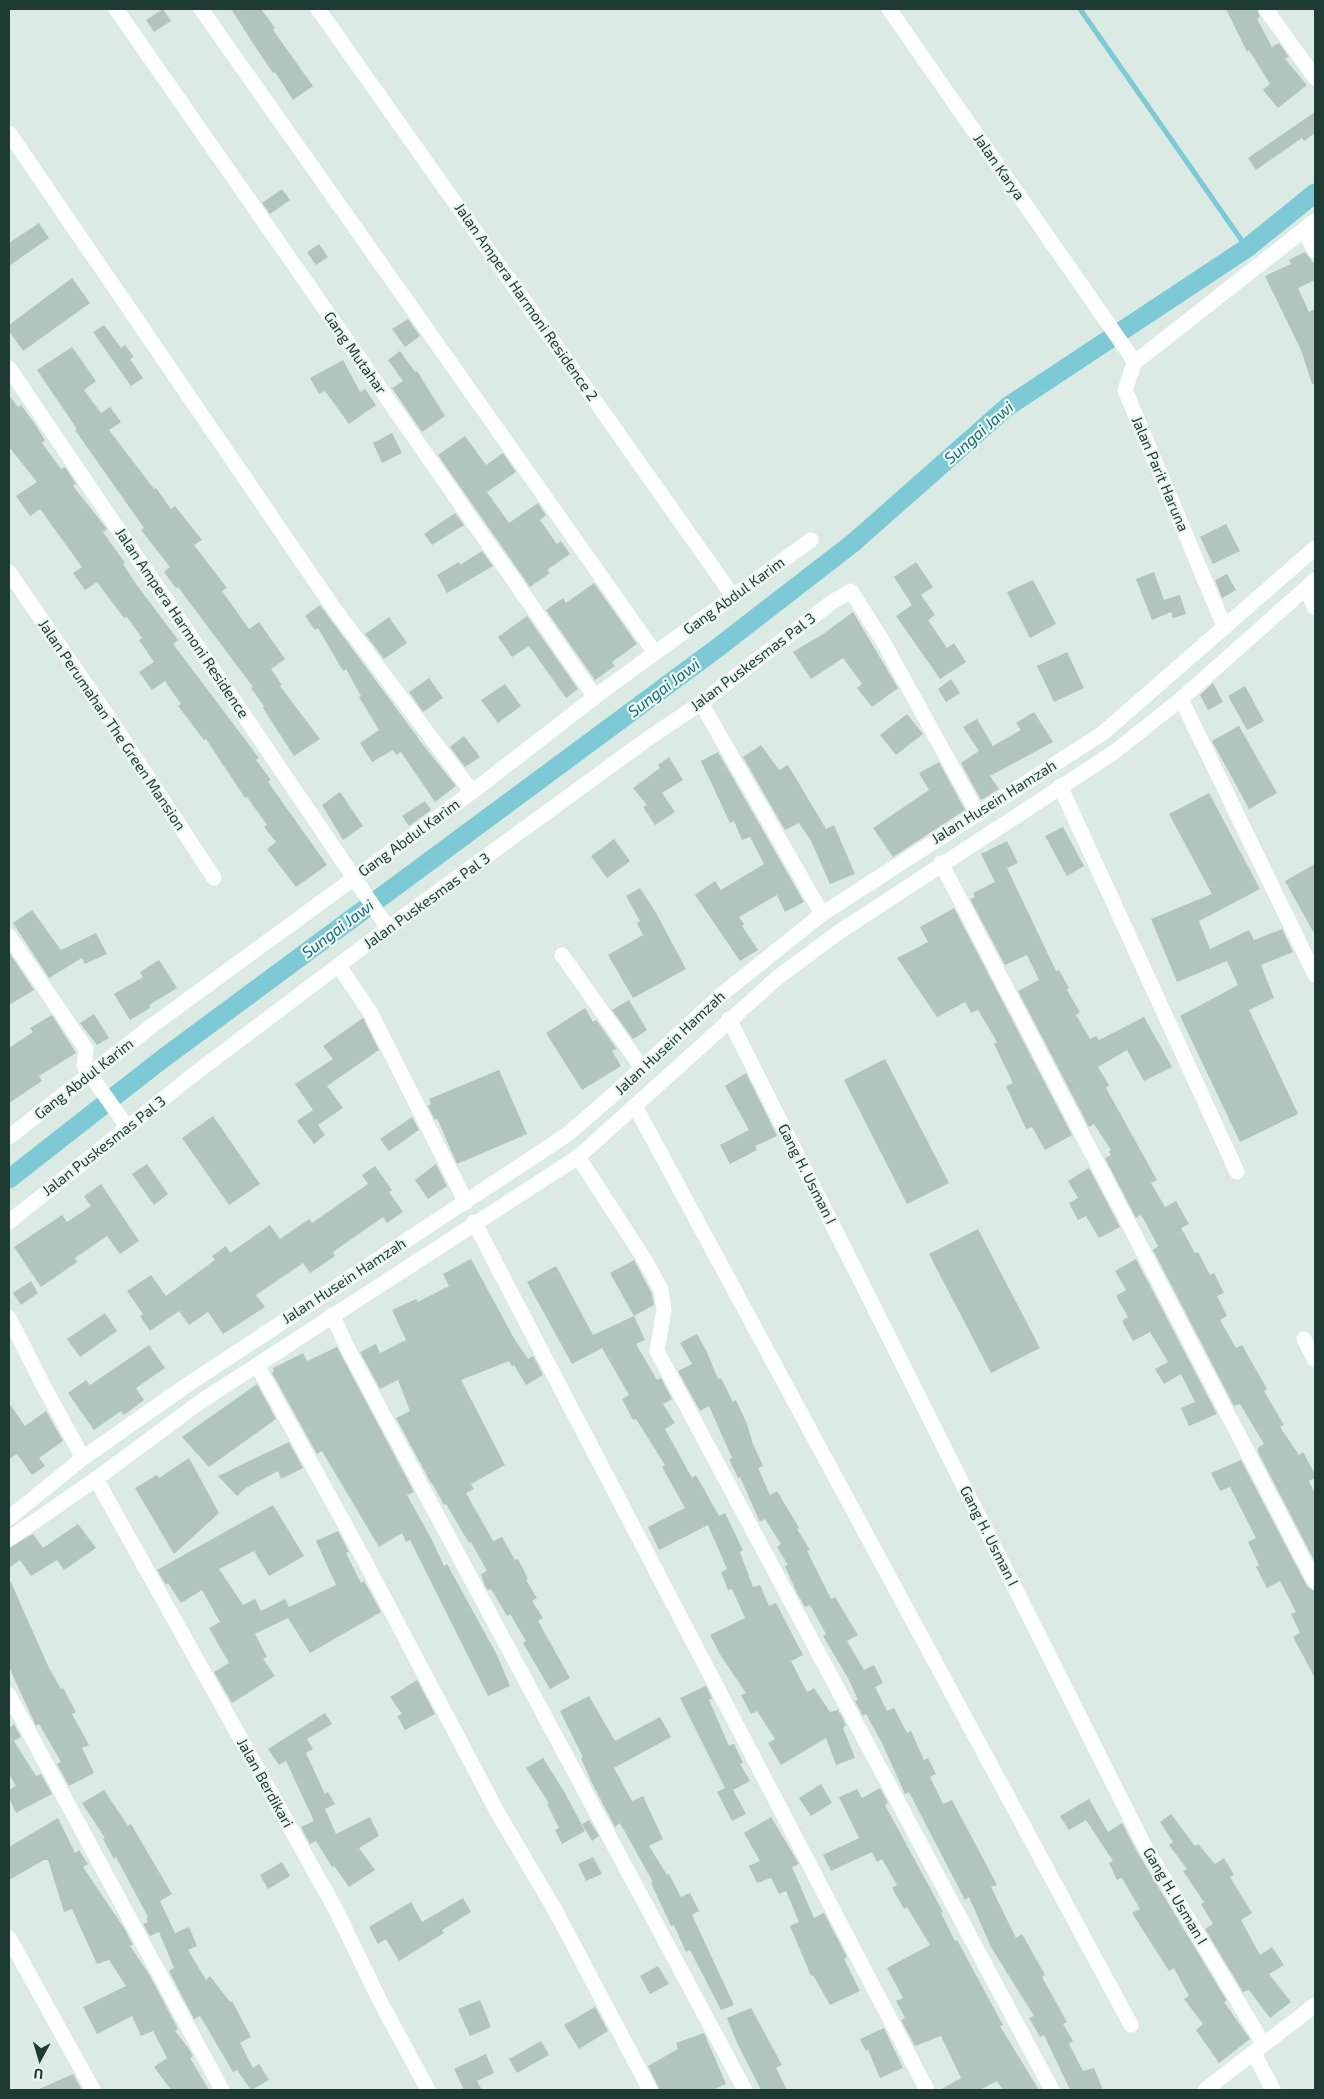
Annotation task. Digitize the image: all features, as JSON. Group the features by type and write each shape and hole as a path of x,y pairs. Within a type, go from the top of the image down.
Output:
{"street":[{"name":"Gang Mutahar","path":"116,9 595,697"},
{"path":"201,9 655,653"},
{"name":"Jalan Ampera Harmoni Residence 2","path":"318,9 734,596"},
{"name":"Jalan Karya","path":"889,9 1132,359"},
{"path":"1266,9 1315,78"},
{"path":"9,133 335,610 472,792"},
{"path":"1132,359 1310,226 1315,250"},
{"name":"Jalan Parit Haruna","path":"1132,359 1125,390 1224,626"},
{"name":"Jalan Ampera Harmoni Residence","path":"9,368 385,923"},
{"name":"Gang Abdul Karim","path":"9,1137 89,1073 358,882 595,697 811,540"},
{"name":"Jalan Husein Hamzah","path":"9,1518 83,1458 187,1385 568,1134 722,994 822,914 931,842 978,814 1103,733 1315,548"},
{"name":"Jalan Perumahan The Green Mansion","path":"9,572 116,727 157,794 214,878"},
{"path":"1311,584 1315,608"},
{"name":"Jalan Husein Hamzah","path":"9,1537 96,1479 200,1402 474,1222 578,1157 729,1019 777,978 839,932 941,863 1113,753 1181,699 1311,584"},
{"name":"Jalan Puskesmas Pal 3","path":"9,1222 190,1078 339,966 385,923 701,703 825,607 851,590 881,638 978,814"},
{"path":"1181,699 1315,975"},
{"path":"701,703 822,914"},
{"path":"1060,786 1237,1172"},
{"path":"941,863 1315,1582"},
{"path":"9,936 86,1049 84,1066 128,1128"},
{"path":"562,955 642,1068"},
{"path":"339,966 370,1012 466,1202"},
{"name":"Gang H. Usman I","path":"729,1019 1144,1845 1259,2049 1273,2090"},
{"path":"635,1106 1131,2024"},
{"path":"578,1157 645,1260 661,1290 664,1310 657,1351 1052,2090"},
{"path":"474,1222 928,2090"},
{"path":"332,1315 349,1351 745,2090"},
{"path":"9,1318 42,1385 83,1458"},
{"path":"1304,1339 1315,1360"},
{"path":"257,1365 349,1532 499,1815 555,1910 650,2090"},
{"path":"187,1385 200,1402"},
{"name":"Jalan Berdikari","path":"96,1479 336,1910 381,2003 428,2090"},
{"path":"9,1694 222,2090"},
{"path":"9,1938 93,2090"},
{"path":"1204,2090 1315,2005"}],"building":[{"path":"163,9 171,21 154,32 146,20"},
{"path":"231,9 261,9 275,28 273,30 313,86 293,100"},
{"path":"1226,9 1257,9 1260,17 1257,19 1272,47 1279,43 1289,57 1285,59 1307,85 1278,108 1263,90 1270,84 1249,50 1247,52"},
{"path":"1315,112 1315,133 1304,141 1302,138 1256,170 1248,158"},
{"path":"282,189 290,200 270,214 262,203"},
{"path":"39,223 49,238 9,266 9,243"},
{"path":"319,244 328,257 316,265 307,252"},
{"path":"1305,252 1315,265 1315,280 1298,288 1309,312 1315,309 1315,383 1312,384 1301,350 1265,276 1291,264 1289,260"},
{"path":"72,278 90,303 23,351 9,331 9,325"},
{"path":"408,319 420,336 405,347 392,329"},
{"path":"104,325 121,348 125,345 134,357 130,359 143,378 131,386 93,332"},
{"path":"72,347 96,381 84,390 101,413 110,407 121,422 109,430 154,489 156,488 171,509 175,506 202,540 194,545 227,588 222,591 249,629 259,622 285,659 271,669 282,685 280,686 320,739 294,756 251,688 253,687 178,587 176,588 164,572 170,567 141,530 144,528 75,430 77,429 37,370"},
{"path":"400,351 415,372 417,371 445,416 422,432 392,388 403,381 388,360"},
{"path":"343,360 360,392 365,389 376,405 349,424 325,391 319,394 310,378"},
{"path":"9,395 18,407 21,405 35,424 45,440 42,443 61,469 65,467 76,484 73,486 107,529 103,532 125,563 123,564 178,640 173,644 259,758 256,760 271,780 268,782 327,865 296,887 267,849 276,842 264,827 267,825 247,797 245,798 206,739 204,740 178,706 181,704 165,681 152,690 139,672 154,662 139,640 142,638 127,617 124,618 97,582 85,590 73,573 82,567 40,509 30,516 16,496 37,482 9,447"},
{"path":"392,433 402,453 382,463 373,443"},
{"path":"465,436 486,465 503,453 516,472 487,492 509,523 538,503 546,515 540,520 557,544 561,541 570,554 547,570 550,573 530,587 438,455"},
{"path":"455,513 464,525 432,545 424,534"},
{"path":"1226,524 1240,551 1213,564 1200,537"},
{"path":"482,551 493,566 447,593 437,575 459,562 460,565"},
{"path":"916,562 933,587 921,595 935,615 928,620 947,648 954,643 966,662 940,679 896,616 912,605 894,577"},
{"path":"1154,572 1164,600 1180,595 1186,614 1173,618 1171,612 1152,620 1136,579"},
{"path":"1227,574 1236,590 1222,598 1215,580"},
{"path":"1033,580 1056,624 1030,638 1007,592"},
{"path":"594,583 637,644 612,662 615,666 595,680 546,610 563,598 566,603"},
{"path":"320,605 427,750 456,786 435,802 401,752 396,755 393,750 372,762 360,743 379,730 359,697 361,696 346,669 343,671 318,628 315,630 305,616"},
{"path":"853,612 898,688 872,707 857,688 862,684 843,658 811,679 793,652 823,634"},
{"path":"527,616 578,689 566,698 529,646 512,657 498,637"},
{"path":"389,617 407,643 384,659 365,634"},
{"path":"1067,652 1084,688 1054,702 1037,666"},
{"path":"429,678 443,698 423,712 409,692"},
{"path":"951,679 960,693 946,702 938,689"},
{"path":"1213,683 1223,702 1208,710 1200,695"},
{"path":"505,684 521,706 498,723 481,700"},
{"path":"1245,686 1264,721 1247,730 1228,696"},
{"path":"1034,712 1053,742 990,776 999,789 981,800 961,763 979,751 963,727 977,719 993,746 1021,730 1016,723"},
{"path":"907,714 923,734 896,755 880,735"},
{"path":"1239,726 1277,793 1249,809 1212,741"},
{"path":"464,736 480,757 465,767 450,747"},
{"path":"761,745 779,770 788,765 826,829 834,825 855,874 830,884 811,841 799,823 785,830 743,757"},
{"path":"718,752 804,902 785,912 777,895 739,917 744,924 742,926 758,950 740,961 695,895 715,881 721,890 764,864 750,837 742,840 734,821 730,823 701,761"},
{"path":"669,757 683,780 662,793 675,812 655,825 643,807 647,805 633,788 660,768 658,765"},
{"path":"939,762 965,810 893,857 873,828 929,790 919,773"},
{"path":"340,792 363,826 343,840 322,805"},
{"path":"1209,793 1260,889 1199,921 1210,949 1249,930 1254,940 1282,929 1293,952 1261,965 1274,998 1249,1010 1298,1114 1240,1142 1180,1016 1238,985 1227,961 1177,982 1151,919 1212,894 1169,814"},
{"path":"425,801 431,810 409,826 402,816"},
{"path":"1063,827 1084,866 1067,876 1045,836"},
{"path":"614,839 630,861 607,878 591,856"},
{"path":"1007,841 1018,863 1007,868 1056,971 1059,970 1069,988 1067,990 1080,1012 1076,1015 1090,1039 1096,1036 1099,1040 1144,1017 1172,1067 1144,1081 1127,1050 1098,1067 1109,1085 1106,1088 1157,1180 1151,1183 1165,1207 1176,1201 1189,1224 1181,1228 1195,1253 1198,1252 1210,1275 1214,1273 1224,1293 1217,1296 1227,1316 1220,1320 1236,1348 1242,1345 1267,1389 1264,1391 1284,1425 1280,1427 1299,1455 1303,1452 1315,1474 1315,1478 1309,1481 1315,1494 1315,1562 1258,1452 1258,1448 1264,1444 1240,1404 1234,1406 1153,1250 1158,1246 1143,1218 1140,1215 1136,1218 1105,1158 1111,1155 1109,1152 1111,1150 1094,1124 1089,1127 1018,991 1039,980 1027,955 1005,965 970,899 975,897 973,893 995,882 981,854"},
{"path":"1315,864 1315,935 1285,881"},
{"path":"640,888 656,913 686,969 633,998 608,955 643,935 637,923 640,921 626,896"},
{"path":"954,908 1072,1135 1045,1150 1032,1127 1026,1129 1006,1086 1013,1083 994,1044 997,1042 978,1010 971,1013 965,1002 937,1017 897,958 928,942 920,927"},
{"path":"32,910 61,950 96,933 107,954 85,964 82,958 49,978 13,923"},
{"path":"9,952 34,990 9,1005"},
{"path":"159,960 177,988 149,1005 150,1008 130,1020 114,994 143,977 140,972"},
{"path":"629,1000 647,1030 633,1039 612,1010"},
{"path":"585,1008 593,1022 596,1020 617,1049 612,1051 621,1066 582,1090 546,1033"},
{"path":"94,1014 109,1038 97,1045 80,1023"},
{"path":"52,1015 76,1053 39,1076 42,1081 9,1103 9,1048 33,1032 30,1028"},
{"path":"363,1018 379,1050 327,1086 343,1108 318,1125 325,1135 314,1144 297,1121 313,1110 295,1084 333,1059 323,1046"},
{"path":"885,1059 949,1183 907,1204 844,1080"},
{"path":"499,1070 527,1134 457,1164 437,1118 435,1120 428,1106 431,1104 429,1099"},
{"path":"746,1073 777,1136 755,1146 757,1150 730,1164 720,1145 749,1130 725,1086"},
{"path":"213,1116 260,1184 229,1205 182,1138"},
{"path":"412,1117 419,1130 389,1151 380,1139"},
{"path":"147,1164 168,1194 154,1205 132,1174"},
{"path":"436,1164 447,1186 428,1199 415,1180"},
{"path":"375,1166 392,1190 389,1192 403,1212 387,1223 383,1217 333,1252 335,1256 310,1273 303,1263 256,1295 265,1307 223,1334 208,1312 189,1325 179,1311 150,1331 140,1316 143,1314 127,1291 151,1275 166,1296 215,1260 212,1256 226,1246 230,1253 270,1225 280,1239 309,1219 312,1223 368,1184 362,1175"},
{"path":"1089,1168 1120,1227 1099,1238 1086,1216 1078,1220 1069,1203 1078,1198 1068,1181"},
{"path":"101,1184 139,1241 120,1254 107,1236 75,1258 77,1262 41,1287 14,1247 62,1215 67,1222 91,1206 84,1196"},
{"path":"978,1229 1040,1348 991,1373 929,1254"},
{"path":"471,1259 515,1340 528,1359 533,1356 543,1375 526,1385 514,1365 512,1366 509,1361 461,1380 505,1465 471,1484 474,1489 466,1493 493,1541 502,1537 515,1560 518,1559 528,1579 526,1580 537,1598 532,1601 543,1618 538,1621 570,1678 550,1689 523,1643 526,1641 510,1614 507,1616 491,1589 488,1590 485,1586 481,1574 487,1571 471,1542 469,1543 446,1504 444,1505 396,1418 410,1411 398,1380 380,1389 360,1352 376,1344 380,1353 406,1340 392,1310 416,1299 418,1302 449,1286 443,1274"},
{"path":"1136,1259 1217,1414 1189,1426 1181,1408 1195,1402 1181,1374 1164,1384 1155,1369 1168,1362 1150,1332 1133,1341 1122,1321 1128,1317 1116,1296 1126,1290 1115,1271"},
{"path":"634,1260 652,1294 654,1305 634,1316 610,1273"},
{"path":"556,1266 593,1335 634,1316 645,1340 636,1344 657,1380 661,1378 672,1399 663,1404 675,1423 665,1429 692,1478 696,1475 719,1516 725,1513 743,1550 740,1552 753,1587 760,1585 769,1606 776,1603 803,1655 791,1661 807,1692 814,1688 830,1712 838,1710 846,1725 843,1728 855,1758 836,1765 826,1738 781,1765 768,1743 775,1739 757,1711 751,1714 741,1695 746,1693 721,1656 710,1635 745,1618 732,1589 728,1590 721,1572 727,1569 708,1525 659,1550 648,1527 685,1508 662,1467 665,1465 636,1419 633,1420 622,1399 629,1395 602,1348 572,1364 527,1282"},
{"path":"31,1281 38,1293 21,1305 13,1293"},
{"path":"105,1313 117,1331 80,1357 67,1339"},
{"path":"697,1334 718,1379 721,1378 733,1402 736,1400 747,1424 753,1444 763,1466 758,1468 770,1495 777,1491 810,1550 807,1551 831,1599 835,1597 858,1635 847,1641 864,1670 874,1665 883,1683 875,1687 887,1711 894,1708 907,1733 911,1731 924,1760 928,1758 936,1774 930,1777 943,1804 952,1800 997,1885 991,1887 1016,1938 1022,1934 1045,1975 1042,1977 1067,2022 1063,2024 1073,2041 1069,2044 1083,2071 1094,2068 1103,2090 1070,2090 1044,2035 1040,2037 1029,2018 1034,2016 991,1947 969,1897 965,1900 909,1792 905,1794 881,1741 866,1714 863,1716 855,1701 858,1700 848,1678 823,1636 826,1634 810,1605 805,1607 797,1593 785,1566 788,1565 777,1547 781,1544 765,1519 760,1522 740,1477 738,1478 729,1459 732,1458 709,1406 700,1411 678,1371 692,1364 680,1343"},
{"path":"149,1345 165,1368 136,1388 144,1400 124,1415 121,1411 94,1430 68,1393 86,1380 90,1385"},
{"path":"337,1347 414,1492 407,1495 444,1566 447,1564 497,1655 510,1686 488,1696 410,1540 406,1542 402,1533 379,1547 322,1451 317,1454 272,1373 274,1372 273,1368 303,1353 307,1361"},
{"path":"257,1384 276,1419 209,1467 182,1437"},
{"path":"9,1403 25,1426 46,1411 63,1441 39,1458 45,1466 32,1475 17,1454 9,1459"},
{"path":"289,1442 303,1468 281,1479 278,1471 246,1488 237,1496 218,1476"},
{"path":"189,1458 219,1513 174,1554 135,1488 157,1475 159,1478"},
{"path":"1241,1460 1307,1586 1315,1591 1315,1678 1293,1637 1300,1633 1291,1614 1296,1612 1280,1581 1267,1588 1256,1567 1259,1565 1248,1542 1256,1538 1230,1487 1220,1491 1211,1473"},
{"path":"273,1505 304,1556 269,1576 254,1551 219,1569 243,1605 255,1599 261,1611 285,1599 289,1607 336,1585 316,1541 338,1531 349,1552 346,1553 361,1583 364,1581 381,1612 310,1653 288,1618 255,1634 267,1657 263,1659 275,1676 232,1703 214,1672 229,1663 209,1628 220,1622 202,1590 181,1603 168,1583 166,1585 157,1570"},
{"path":"78,1524 96,1548 64,1570 57,1560 31,1576 20,1560 9,1568 9,1548 33,1534 43,1548"},
{"path":"9,1578 49,1668 76,1712 72,1714 89,1745 82,1748 94,1773 69,1786 57,1764 61,1762 39,1724 36,1726 9,1667"},
{"path":"417,1680 435,1714 405,1730 397,1716 402,1714 390,1697"},
{"path":"706,1686 712,1698 709,1700 729,1746 734,1744 743,1763 740,1764 750,1781 733,1790 746,1814 732,1821 717,1792 725,1788 680,1698"},
{"path":"589,1696 615,1741 660,1717 671,1737 614,1768 632,1801 643,1796 663,1839 649,1846 667,1875 669,1874 681,1897 690,1893 699,1911 692,1915 734,2005 721,2010 690,1950 686,1952 674,1925 671,1926 651,1883 653,1882 620,1823 615,1827 592,1783 581,1758 583,1757 560,1711"},
{"path":"325,1713 332,1724 307,1739 313,1749 306,1753 325,1794 328,1792 335,1804 325,1809 336,1834 370,1817 379,1836 359,1848 375,1870 349,1887 334,1866 332,1867 316,1841 310,1844 301,1827 314,1821 286,1761 279,1765 268,1749"},
{"path":"14,1724 21,1737 14,1741 36,1776 41,1774 52,1794 16,1813 9,1798 9,1790 16,1786 9,1774 9,1728"},
{"path":"543,1758 565,1793 585,1831 562,1844 555,1830 559,1828 547,1804 549,1803 526,1768"},
{"path":"821,1784 832,1803 811,1816 799,1798"},
{"path":"880,1788 888,1803 885,1805 943,1912 941,1913 955,1941 957,1940 1003,2025 1000,2026 1039,2090 1003,2090 997,2081 980,2090 940,2090 961,2078 941,2036 915,2046 901,2020 905,2018 896,2001 903,1998 887,1968 930,1945 907,1907 904,1909 892,1888 897,1885 882,1859 877,1862 872,1852 831,1871 823,1855 859,1838 839,1797 857,1789 862,1798"},
{"path":"104,1790 128,1826 131,1824 172,1894 160,1901 175,1933 189,1927 197,1946 188,1950 206,1980 210,1976 230,2002 232,2001 251,2037 240,2043 253,2068 259,2064 269,2080 251,2090 237,2070 233,2072 200,2016 194,2019 169,1971 174,1968 159,1932 150,1936 143,1924 148,1922 146,1918 148,1917 116,1857 114,1859 103,1839 105,1838 82,1803"},
{"path":"1089,1799 1108,1832 1122,1823 1136,1850 1227,2001 1224,2002 1250,2039 1219,2063 1196,2030 1203,2024 1184,1999 1189,1996 1174,1968 1169,1971 1132,1913 1140,1909 1122,1878 1117,1880 1109,1863 1113,1861 1086,1820 1069,1830 1060,1816"},
{"path":"1171,1814 1195,1846 1198,1844 1215,1864 1224,1858 1234,1875 1230,1877 1252,1913 1241,1920 1260,1955 1272,1947 1284,1965 1269,1974 1291,2002 1270,2018 1249,1990 1243,1992 1205,1929 1213,1924 1201,1904 1204,1902 1183,1871 1187,1869 1169,1845 1173,1842 1160,1822"},
{"path":"771,1817 799,1864 792,1867 814,1918 824,1913 847,1957 844,1959 860,1991 830,2005 813,1975 811,1976 790,1926 799,1922 786,1891 779,1894 771,1878 757,1883 749,1866 760,1861 744,1833"},
{"path":"58,1818 75,1853 79,1850 88,1864 83,1867 124,1928 133,1945 130,1946 149,1974 178,2029 175,2031 189,2049 193,2056 190,2058 209,2090 171,2090 154,2067 167,2058 153,2031 141,2036 132,2016 97,2034 83,2007 126,1986 109,1960 97,1964 72,1909 64,1912 48,1860 44,1860 9,1880 9,1847"},
{"path":"589,1820 599,1836 592,1841 582,1824"},
{"path":"593,1857 602,1874 586,1881 578,1864"},
{"path":"282,1862 290,1876 268,1889 260,1875"},
{"path":"463,1898 471,1912 442,1930 444,1933 399,1961 386,1939 378,1944 369,1927 411,1902 422,1922"},
{"path":"658,1966 669,1984 650,1994 640,1976"},
{"path":"480,2000 491,2027 470,2036 458,2009"},
{"path":"595,2007 608,2031 579,2049 564,2025"},
{"path":"751,2008 782,2065 776,2068 787,2090 761,2090 737,2043 727,2018"},
{"path":"884,2028 903,2068 880,2078 868,2050 866,2051 860,2039"},
{"path":"704,2033 726,2084 712,2090 660,2090 648,2066 678,2049 676,2043"},
{"path":"541,2041 549,2055 517,2073 509,2059"},
{"path":"486,2054 494,2073 477,2081 482,2090 464,2090 454,2069"},
{"path":"73,2074 82,2090 37,2090"}],"waterway":[{"path":"1080,9 1247,248"},
{"name":"Sungai Jawi","path":"9,1179 161,1060 716,649 853,543 1007,407 1247,248 1315,193"}]}
